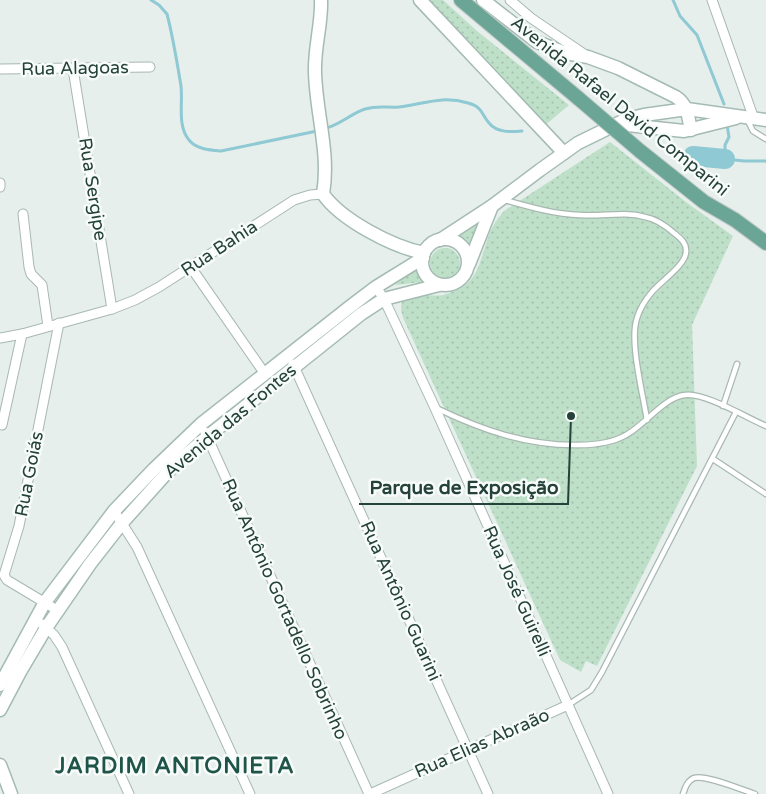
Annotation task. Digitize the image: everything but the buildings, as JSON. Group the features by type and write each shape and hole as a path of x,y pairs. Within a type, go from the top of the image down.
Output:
{"main road":[{"path":"321,0 315,56 316,88 325,157 323,194 330,205 344,216 395,245 423,256 422,265 428,278 440,285"},
{"path":"420,0 564,153"},
{"name":"Avenida Rafael David Comparini","path":"461,0 640,151 704,202 735,220 766,243"},
{"path":"483,0 537,42 566,53 588,57 634,74 681,100 686,109 691,130"},
{"name":"Avenida das Fontes","path":"0,685 45,602 114,511 154,469 201,424 376,287 423,256 434,243 497,203 524,181 591,136 636,116 686,109 713,111 751,119"},
{"path":"666,112 668,130"},
{"path":"618,124 679,131 751,119"},
{"name":"Avenida das Fontes","path":"0,710 57,610 122,523 176,463 295,366 361,314 384,299 440,285 453,284 459,281 467,270 497,203"},
{"name":"Avenida Rafael David Comparini","path":"735,220 766,232"},
{"path":"440,240 454,241 464,250 467,256 467,270"},
{"path":"0,765 2,779 12,794"}],"street":[{"path":"510,0 531,18 588,57"},
{"path":"713,1 751,119"},
{"name":"Rua Alagoas","path":"0,70 150,67"},
{"name":"Rua Sergipe","path":"73,69 112,309"},
{"name":"Rua Bahia","path":"0,338 22,334 112,309 146,294 294,200 310,195 323,194"},
{"path":"23,214 29,267 32,274 42,285 48,326"},
{"path":"190,266 265,374"},
{"name":"Rua José Guirelli","path":"376,287 384,299 435,408 608,794"},
{"name":"Rua Goiás","path":"45,602 7,580 4,575 19,526 59,323"},
{"path":"2,425 22,334"},
{"name":"Rua Antônio Guarini","path":"289,354 488,794"},
{"name":"Rua Antônio Gortadello Sobrinho","path":"201,424 369,794"},
{"path":"114,511 137,547 250,794"},
{"path":"45,602 57,610"},
{"path":"35,619 46,628 62,647 129,794"},
{"name":"Rua Elias Abraão","path":"369,794 568,705"}],"lane":[{"path":"751,119 753,131 766,139"},
{"path":"497,203 562,214 643,216 653,219 671,230 686,245 684,260 652,292 636,319 635,344 647,420"},
{"path":"723,406 737,364"},
{"path":"435,408 472,425 504,436 537,443 561,445 588,445 610,442 625,436 671,399 686,394 701,397 766,426"},
{"path":"568,705 590,690 599,678 736,412"},
{"path":"713,459 766,494"},
{"path":"683,794 691,780 701,777 755,794"}],"green space":[{"path":"425,0 443,0 477,31 569,105 543,127"},
{"path":"610,142 686,202 733,236 692,325 697,466 597,666 586,661 581,672 560,660 404,320 401,306 403,301 409,297 443,295 465,285 475,274 491,230 504,211"},
{"path":"485,215 470,249 456,236"},
{"path":"445,248 451,249 459,257 459,269 451,277 445,278 439,277 431,269 430,263 431,257 439,249"},
{"path":"415,268 422,282 395,285"}],"waterway":[{"path":"151,0 159,5 167,14 181,86 183,128 192,143 203,148 221,151 317,131"},
{"path":"673,0 680,16 697,35 724,104"},
{"path":"323,129 365,109 399,107 450,100 468,103 476,107 496,129 509,132 522,131"},
{"path":"727,125 729,137 725,145 725,159 766,161"},
{"path":"693,156 725,159"}],"place":[{"name":"Parque de Exposição","path":"571,416"}],"district":[{"name":"JARDIM ANTONIETA","path":"175,765"}]}
